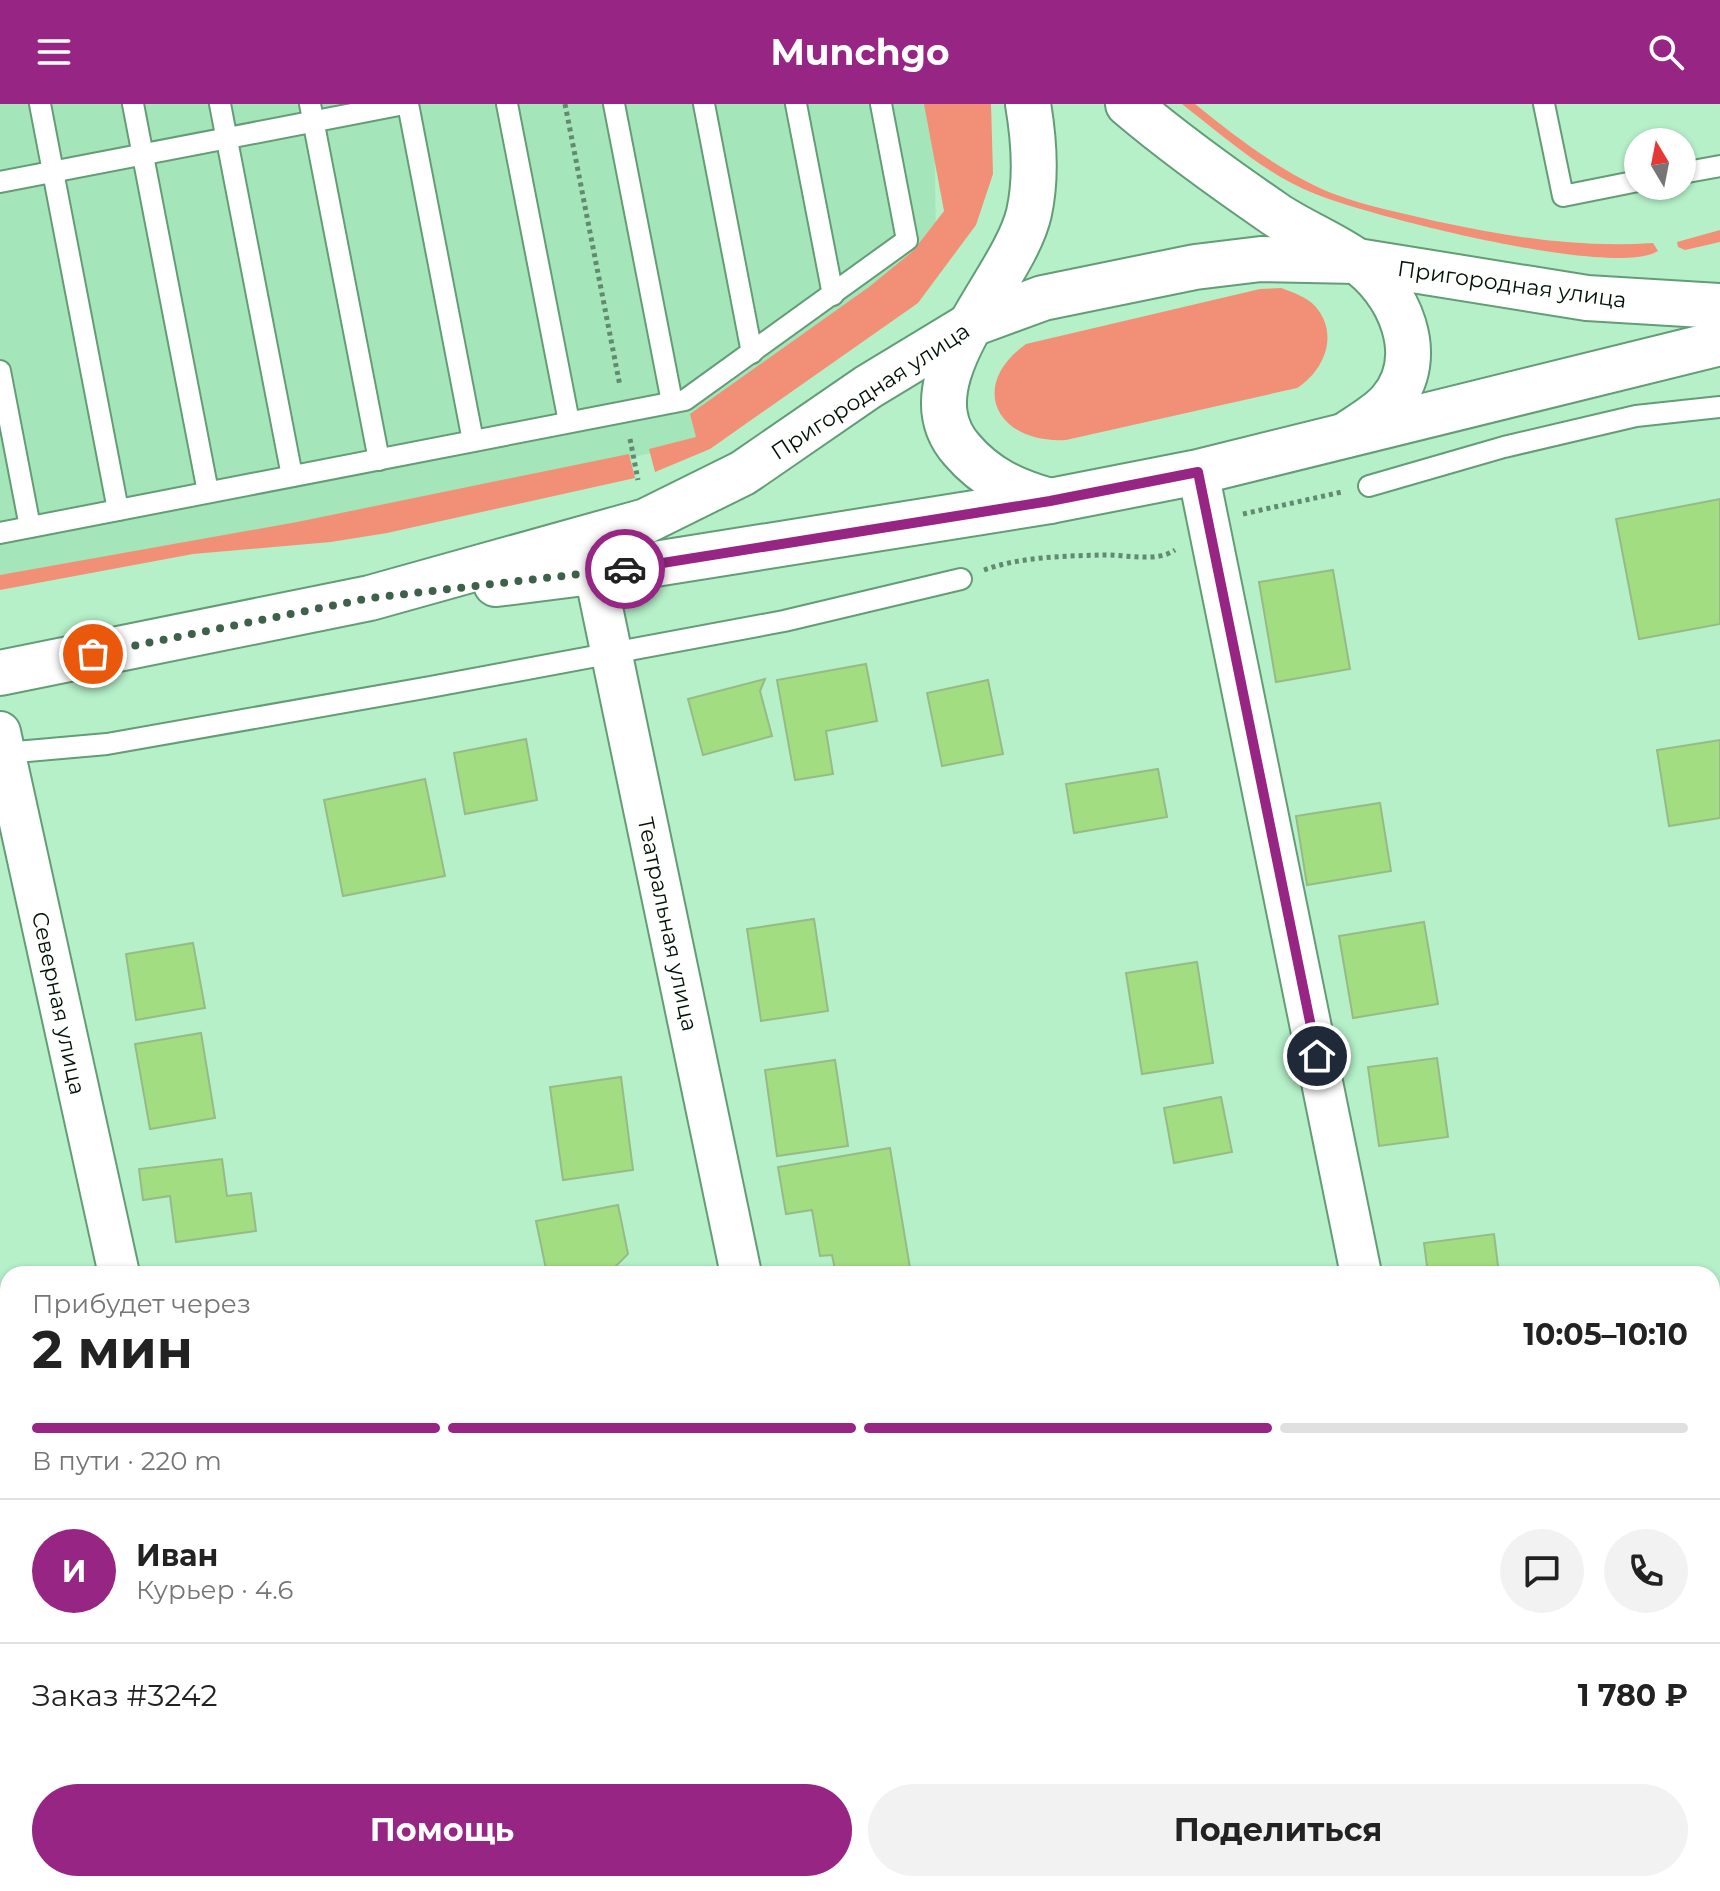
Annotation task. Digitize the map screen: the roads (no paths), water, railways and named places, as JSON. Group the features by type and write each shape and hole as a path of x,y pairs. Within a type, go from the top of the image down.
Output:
{"main road":[{"path":"1028,104 1035,143 1029,214 1005,268 951,362 943,401 950,437 972,462 1009,489 1050,501"},
{"path":"1128,104 1181,148 1267,208 1357,261 1390,295 1404,322 1409,364 1391,401 1346,435"},
{"name":"Пригородная улица","path":"0,673 370,598 646,521 743,473 868,387 972,324 1043,298 1195,267 1261,259 1357,261 1587,298 1720,306"},
{"name":"Пригородная улица","path":"370,598 595,574 1050,501 1198,472 1720,343"}],"street":[{"path":"1198,472 1359,1266"},
{"name":"Театральная улица","path":"595,574 739,1266"},
{"name":"Северная улица","path":"2,747 117,1266"}],"lane":[{"path":"40,104 118,510"},
{"path":"133,104 208,492"},
{"path":"220,104 292,476"},
{"path":"0,182 227,139 312,113 406,104 473,441"},
{"path":"507,104 569,422"},
{"path":"614,104 672,402"},
{"path":"704,104 752,353"},
{"path":"796,104 833,295"},
{"path":"0,533 685,400 907,240 881,104"},
{"path":"1544,104 1563,196 1624,184"},
{"path":"312,113 379,460"},
{"path":"1696,170 1720,166"},
{"path":"0,371 30,527"},
{"path":"1369,486 1504,447 1636,416 1720,407"},
{"path":"2,747 107,744 784,621 961,579"}]}
